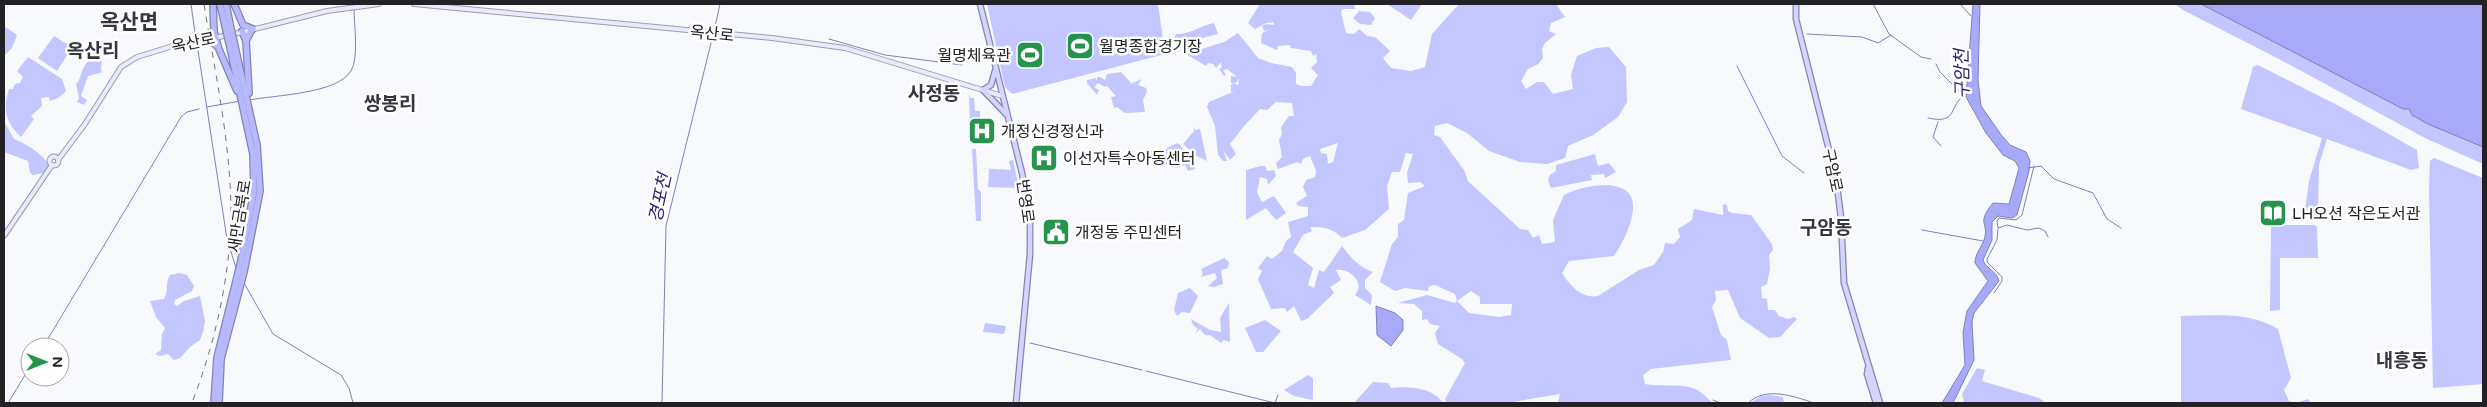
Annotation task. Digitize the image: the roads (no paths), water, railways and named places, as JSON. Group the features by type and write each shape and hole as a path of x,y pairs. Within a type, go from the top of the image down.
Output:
{"highway":[{"path":"213,4 215,35 218,47 244,97"},
{"path":"220,4 228,29 246,106"},
{"path":"226,4 228,29"},
{"path":"234,4 246,41"},
{"path":"241,30 252,29"},
{"path":"246,106 244,97 246,41 252,29"},
{"path":"215,35 208,39 218,47"},
{"name":"새만금북로","path":"219,403 221,359 239,280 240,265 254,191 253,154 246,118 246,106"},
{"name":"새만금북로","path":"214,403 217,358 239,280 244,272 260,196 257,145 246,106"}],"main road":[{"path":"252,29 355,6 379,4"},
{"name":"옥산로","path":"414,4 723,35 772,38 844,48 1002,96"},
{"name":"번영로","path":"980,4 1022,173 1030,218 1030,254 1016,403"},
{"name":"구암로","path":"1796,4 1796,19 1836,178 1841,218 1844,283 1880,403"},
{"name":"옥산로","path":"215,35 241,30"},
{"name":"옥산로","path":"58,160 85,124 121,67 137,57 208,39"},
{"path":"996,68 992,84 983,90 1007,115"},
{"path":"4,236 52,165 56,164 58,160 56,157 52,157 50,160 52,165"},
{"name":"구암로","path":"1868,367 1867,374 1876,403"}],"waterway":[{"path":"191,4 196,40"},
{"name":"경포천","path":"714,31 720,4"},
{"path":"1873,4 1889,34 1921,57 1931,59"},
{"path":"1960,4 1971,16"},
{"path":"249,100 319,89 344,79 351,71 355,58 354,9"},
{"path":"1807,34 1862,37 1878,43 1891,35"},
{"name":"경포천","path":"662,403 666,226 713,35"},
{"path":"829,39 885,55 962,65"},
{"path":"197,44 227,239 237,271"},
{"name":"구암천","path":"1936,64 1940,72 1963,95"},
{"path":"1737,66 1782,156 1804,173"},
{"name":"구암천","path":"1928,118 1945,119 1952,113 1960,98 1966,94"},
{"path":"207,107 240,101"},
{"path":"49,337 181,117 187,112 199,109"},
{"path":"1938,122 1933,137 1941,146"},
{"path":"2034,166 2022,215 2016,220 1999,218 1997,221 1998,228 2007,225 2027,230 2039,228 2045,231 2048,237"},
{"path":"2028,168 2041,166 2054,179 2093,193 2107,219 2121,228"},
{"path":"1994,293 2002,281 2002,277 1987,262 1987,259 1997,240 1998,229"},
{"path":"1922,230 1983,241"},
{"path":"244,283 273,334 341,375 349,388 353,403"},
{"path":"1030,343 1142,370"},
{"path":"1146,371 1275,403 1278,395"},
{"path":"8,403 20,383"},
{"path":"1748,403 1755,398 1771,394 1789,395 1814,403"},
{"path":"1713,400 1720,403"}],"railway":[{"path":"193,400 208,356 220,309 228,262 231,215 225,135 204,4"}],"place":[{"name":"월명종합경기장","path":"1080,46"},
{"name":"월명체육관","path":"1030,55"},
{"name":"개정신경정신과","path":"982,131"},
{"name":"이선자특수아동센터","path":"1044,158"},
{"name":"LH오션 작은도서관","path":"2273,213"},
{"name":"개정동 주민센터","path":"1056,232"}],"district":[{"name":"옥산면","path":"129,22"},
{"name":"옥산리","path":"93,50"},
{"name":"사정동","path":"934,93"},
{"name":"쌍봉리","path":"390,103"},
{"name":"구암동","path":"1826,227"},
{"name":"내흥동","path":"2402,360"}]}
